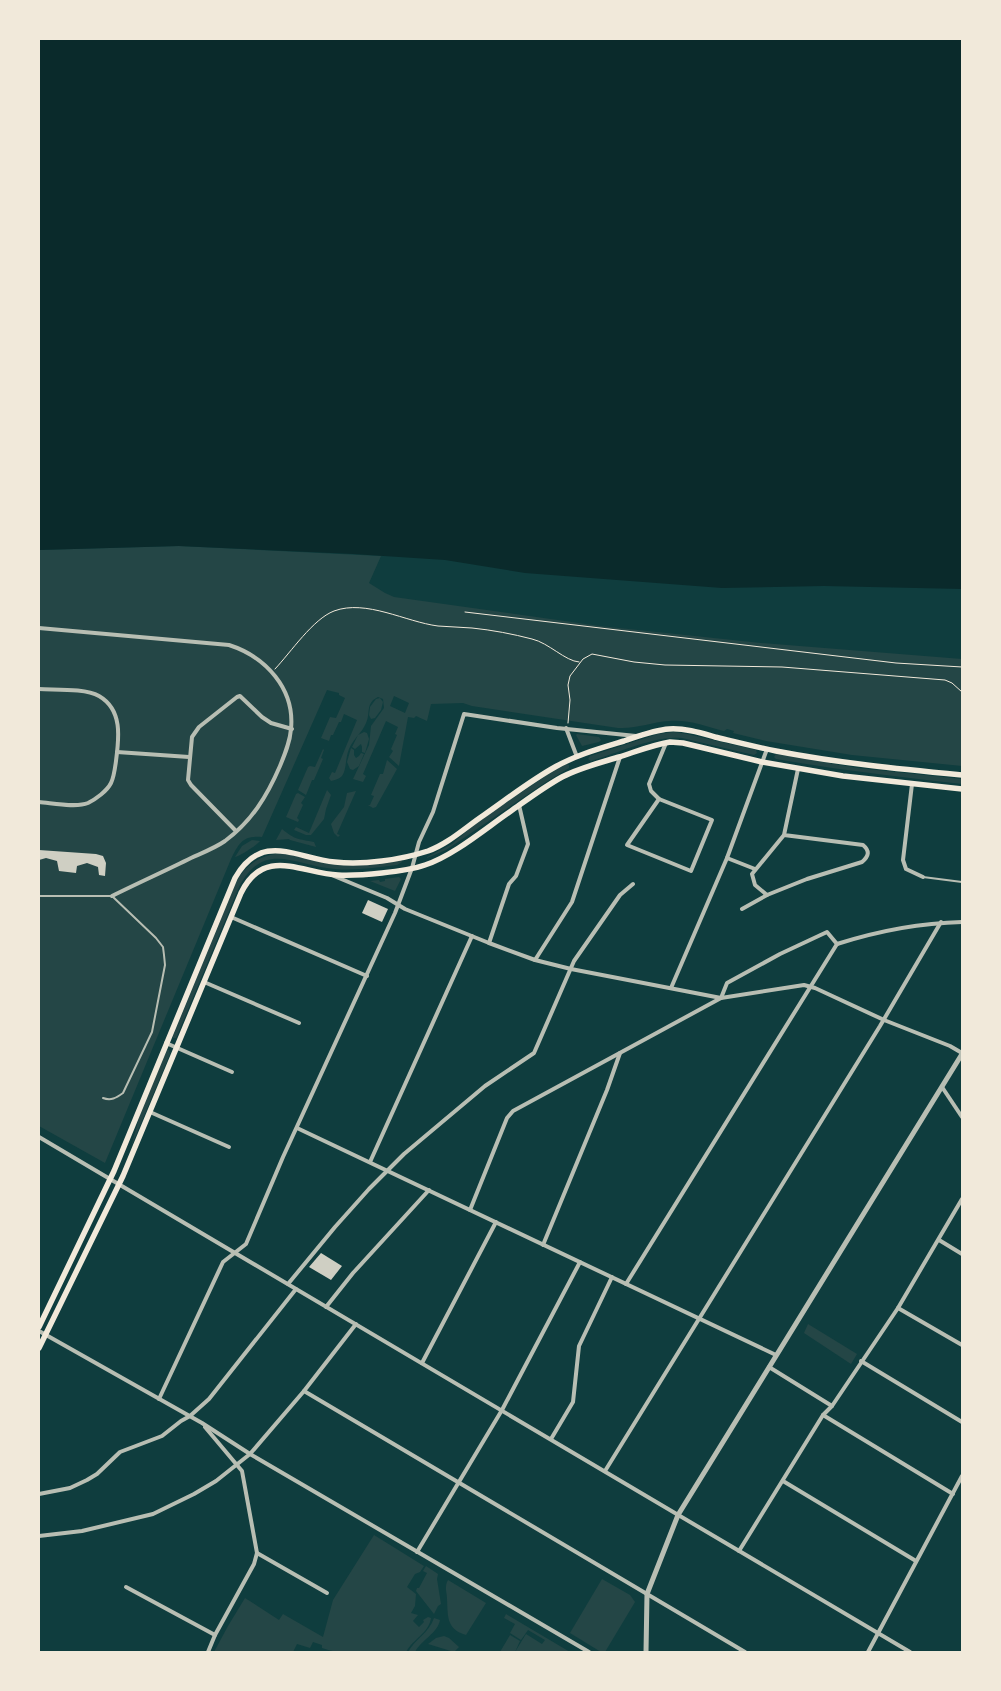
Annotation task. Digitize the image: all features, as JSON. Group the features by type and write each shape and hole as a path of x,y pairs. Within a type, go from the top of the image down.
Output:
{"main road":[{"path":"39,1327 110,1180 234,878 244,864 259,854 272,851 290,852 341,862 378,860 430,850 548,771 577,757 664,729 680,729 767,749 846,763 962,775"},
{"path":"39,1348 119,1185 231,917 248,881 265,868 286,865 328,874 358,874 423,866 445,856 560,778 582,769 666,743 683,743 762,762 843,776 962,789"}],"street":[{"path":"39,628 229,645 262,661 273,672 285,690 291,714 292,729 288,745 269,790 252,816 223,842 112,896"},
{"path":"39,689 88,692 101,697 111,707 118,723 117,752 112,782 106,790 93,800 79,805 39,802"},
{"path":"236,832 188,780 192,737 237,696 243,697 262,717 271,723 292,729"},
{"path":"159,1399 223,1262 246,1244 367,976 398,905 422,834 433,812 464,714 638,736"},
{"path":"566,728 577,757"},
{"path":"659,799 627,844 691,871 712,820 659,799 651,791 649,784 666,743"},
{"path":"671,988 727,858 767,749"},
{"path":"117,752 189,757"},
{"path":"535,960 572,902 620,757"},
{"path":"767,895 755,885 752,874 784,835 798,768"},
{"path":"912,784 903,860 906,869 923,877"},
{"path":"489,944 509,884 516,876 528,844 519,805"},
{"path":"742,909 767,895 806,879 862,862 868,852 867,848 863,845 784,835"},
{"path":"727,858 755,870"},
{"path":"328,874 489,944 535,960 571,969 721,998"},
{"path":"288,1284 334,1227 404,1154 492,1081 534,1053 574,961 620,895 633,884"},
{"path":"231,917 367,976"},
{"path":"605,1471 884,1020 941,922"},
{"path":"626,1284 809,986 837,944 910,925 962,922"},
{"path":"721,998 728,983 780,954 827,932 837,944"},
{"path":"370,1162 472,936"},
{"path":"204,982 299,1023"},
{"path":"470,1210 510,1114 721,998 800,985 809,986 884,1020 950,1046 962,1054 678,1515 647,1594 646,1652"},
{"path":"166,1042 232,1072"},
{"path":"543,1244 608,1090 620,1053"},
{"path":"942,1087 962,1117"},
{"path":"150,1112 229,1147"},
{"path":"297,1128 776,1355"},
{"path":"39,1137 910,1652"},
{"path":"326,1306 366,1258 429,1190"},
{"path":"739,1551 823,1415 832,1406 898,1308 962,1199"},
{"path":"422,1362 496,1222"},
{"path":"939,1240 962,1254"},
{"path":"417,1552 502,1410 580,1262"},
{"path":"550,1439 573,1402 579,1346 612,1277"},
{"path":"39,1494 70,1488 87,1480 97,1474 120,1452 162,1436 190,1416 209,1399 296,1289"},
{"path":"898,1308 962,1345"},
{"path":"39,1536 82,1532 153,1514 194,1494 250,1454 304,1391 356,1324"},
{"path":"39,1331 202,1423 250,1454 589,1652"},
{"path":"861,1361 962,1422"},
{"path":"768,1367 832,1406"},
{"path":"304,1391 745,1652"},
{"path":"823,1415 953,1494"},
{"path":"202,1423 242,1471 257,1553 254,1564 215,1635 208,1652"},
{"path":"868,1652 962,1476"},
{"path":"783,1481 916,1562"},
{"path":"257,1553 326,1593"},
{"path":"126,1587 215,1635"}],"lane":[{"path":"577,757 582,769"},
{"path":"923,877 962,882"},
{"path":"39,896 112,896 163,947 165,965 152,1032 126,1087 117,1098 108,1100 103,1098"}],"path":[{"path":"273,672 320,619 334,611 349,607 378,611 437,626 472,628 535,639 555,649 569,660 580,662"},
{"path":"465,612 896,663 962,667"},
{"path":"566,728 569,721 570,700 568,680 571,671 586,656 592,654 634,662 665,665 801,668 945,680 952,683 962,692"}],"shaded area":[{"path":"39,39 962,39 962,589 824,586 722,588 525,573 445,560 179,546 39,550"},
{"path":"179,546 381,556 369,583 394,597 600,626 761,643 962,659 962,766 852,755 766,741 733,733 734,731 727,729 724,731 683,721 618,728 472,706 463,703 431,704 427,721 416,716 414,718 408,717 399,766 389,757 393,751 391,749 398,727 386,721 363,774 366,776 363,782 353,779 369,745 371,726 384,708 383,699 378,697 371,702 366,723 349,749 344,773 340,778 331,781 329,778 332,772 335,773 357,720 344,714 329,741 321,738 330,717 336,718 345,698 339,695 339,693 327,690 262,837 250,837 242,841 231,859 105,1163 39,1126 39,550","holes":["394,696 409,703 405,713 390,706"]},
{"path":"380,698 383,702 381,710 375,718 371,719 369,715 370,707 376,699"},
{"path":"364,732 367,733 369,739 365,753 362,752 361,744 355,749 352,747 358,735"},
{"path":"674,732 756,750 757,753 754,755 682,738 672,738 636,745 591,761 588,759 590,756 658,734"},
{"path":"577,734 599,737 601,740 582,746"},
{"path":"351,748 354,750 356,758 361,753 364,754 359,766 353,770 350,769 347,762"},
{"path":"323,749 321,758 323,759 306,795 298,790 308,767 315,767"},
{"path":"776,754 858,768 962,779 962,784 799,763 776,759 774,757"},
{"path":"387,760 397,769 376,807 373,808 368,805 370,805 374,796 371,795 380,774 383,774"},
{"path":"566,764 569,765 569,768 446,850 427,858 452,844 476,823"},
{"path":"327,790 331,795 324,819 311,835 294,830 296,827 309,833"},
{"path":"356,791 337,834 340,835 338,837 334,833 331,824 344,807 347,793"},
{"path":"298,793 305,797 301,803 303,805 297,818 298,822 286,817"},
{"path":"282,829 294,837 314,842 316,847 289,839 276,840"},
{"path":"252,840 260,841 241,855 235,857 242,846"},
{"path":"282,853 322,862 401,860 402,862 397,865 351,870 320,867 281,859 270,859 259,864 249,872 239,887 177,1036 173,1038 237,880 246,869 261,858"},
{"path":"399,877 401,879 395,891 370,881 379,880 380,882 385,881 385,879"},
{"path":"167,1050 169,1050 170,1054 131,1147 141,1111"},
{"path":"808,1324 857,1354 851,1364 804,1333"},
{"path":"374,1535 424,1566 420,1572 415,1574 407,1587 416,1594 415,1606 411,1613 418,1615 413,1621 419,1627 424,1622 423,1620 428,1617 431,1618 430,1623 406,1652 363,1651 342,1653 322,1648 322,1645 313,1642 310,1648 297,1644 293,1652 214,1652 245,1598 279,1620 283,1614 323,1637 333,1600"},
{"path":"426,1566 438,1574 441,1604 434,1614 416,1591 427,1573 423,1571"},
{"path":"602,1579 630,1595 635,1602 605,1652 601,1652 570,1633"},
{"path":"448,1580 486,1603 466,1635 455,1629 449,1621 446,1590"},
{"path":"506,1614 570,1652 515,1652 526,1634 542,1644 545,1640 528,1630 521,1640 510,1633 515,1624 504,1618"},
{"path":"434,1618 440,1620 433,1633 415,1652 408,1652 429,1628"},
{"path":"510,1635 520,1641 515,1652 500,1652"},
{"path":"444,1636 459,1647 454,1652 428,1644 436,1638"}],"building":[{"path":"39,850 103,856 106,863 105,876 99,875 98,867 87,863 77,866 76,873 59,871 57,861 46,858 39,860"},
{"path":"368,900 388,909 382,922 362,913"},
{"path":"321,1253 342,1266 331,1280 309,1267"}]}
